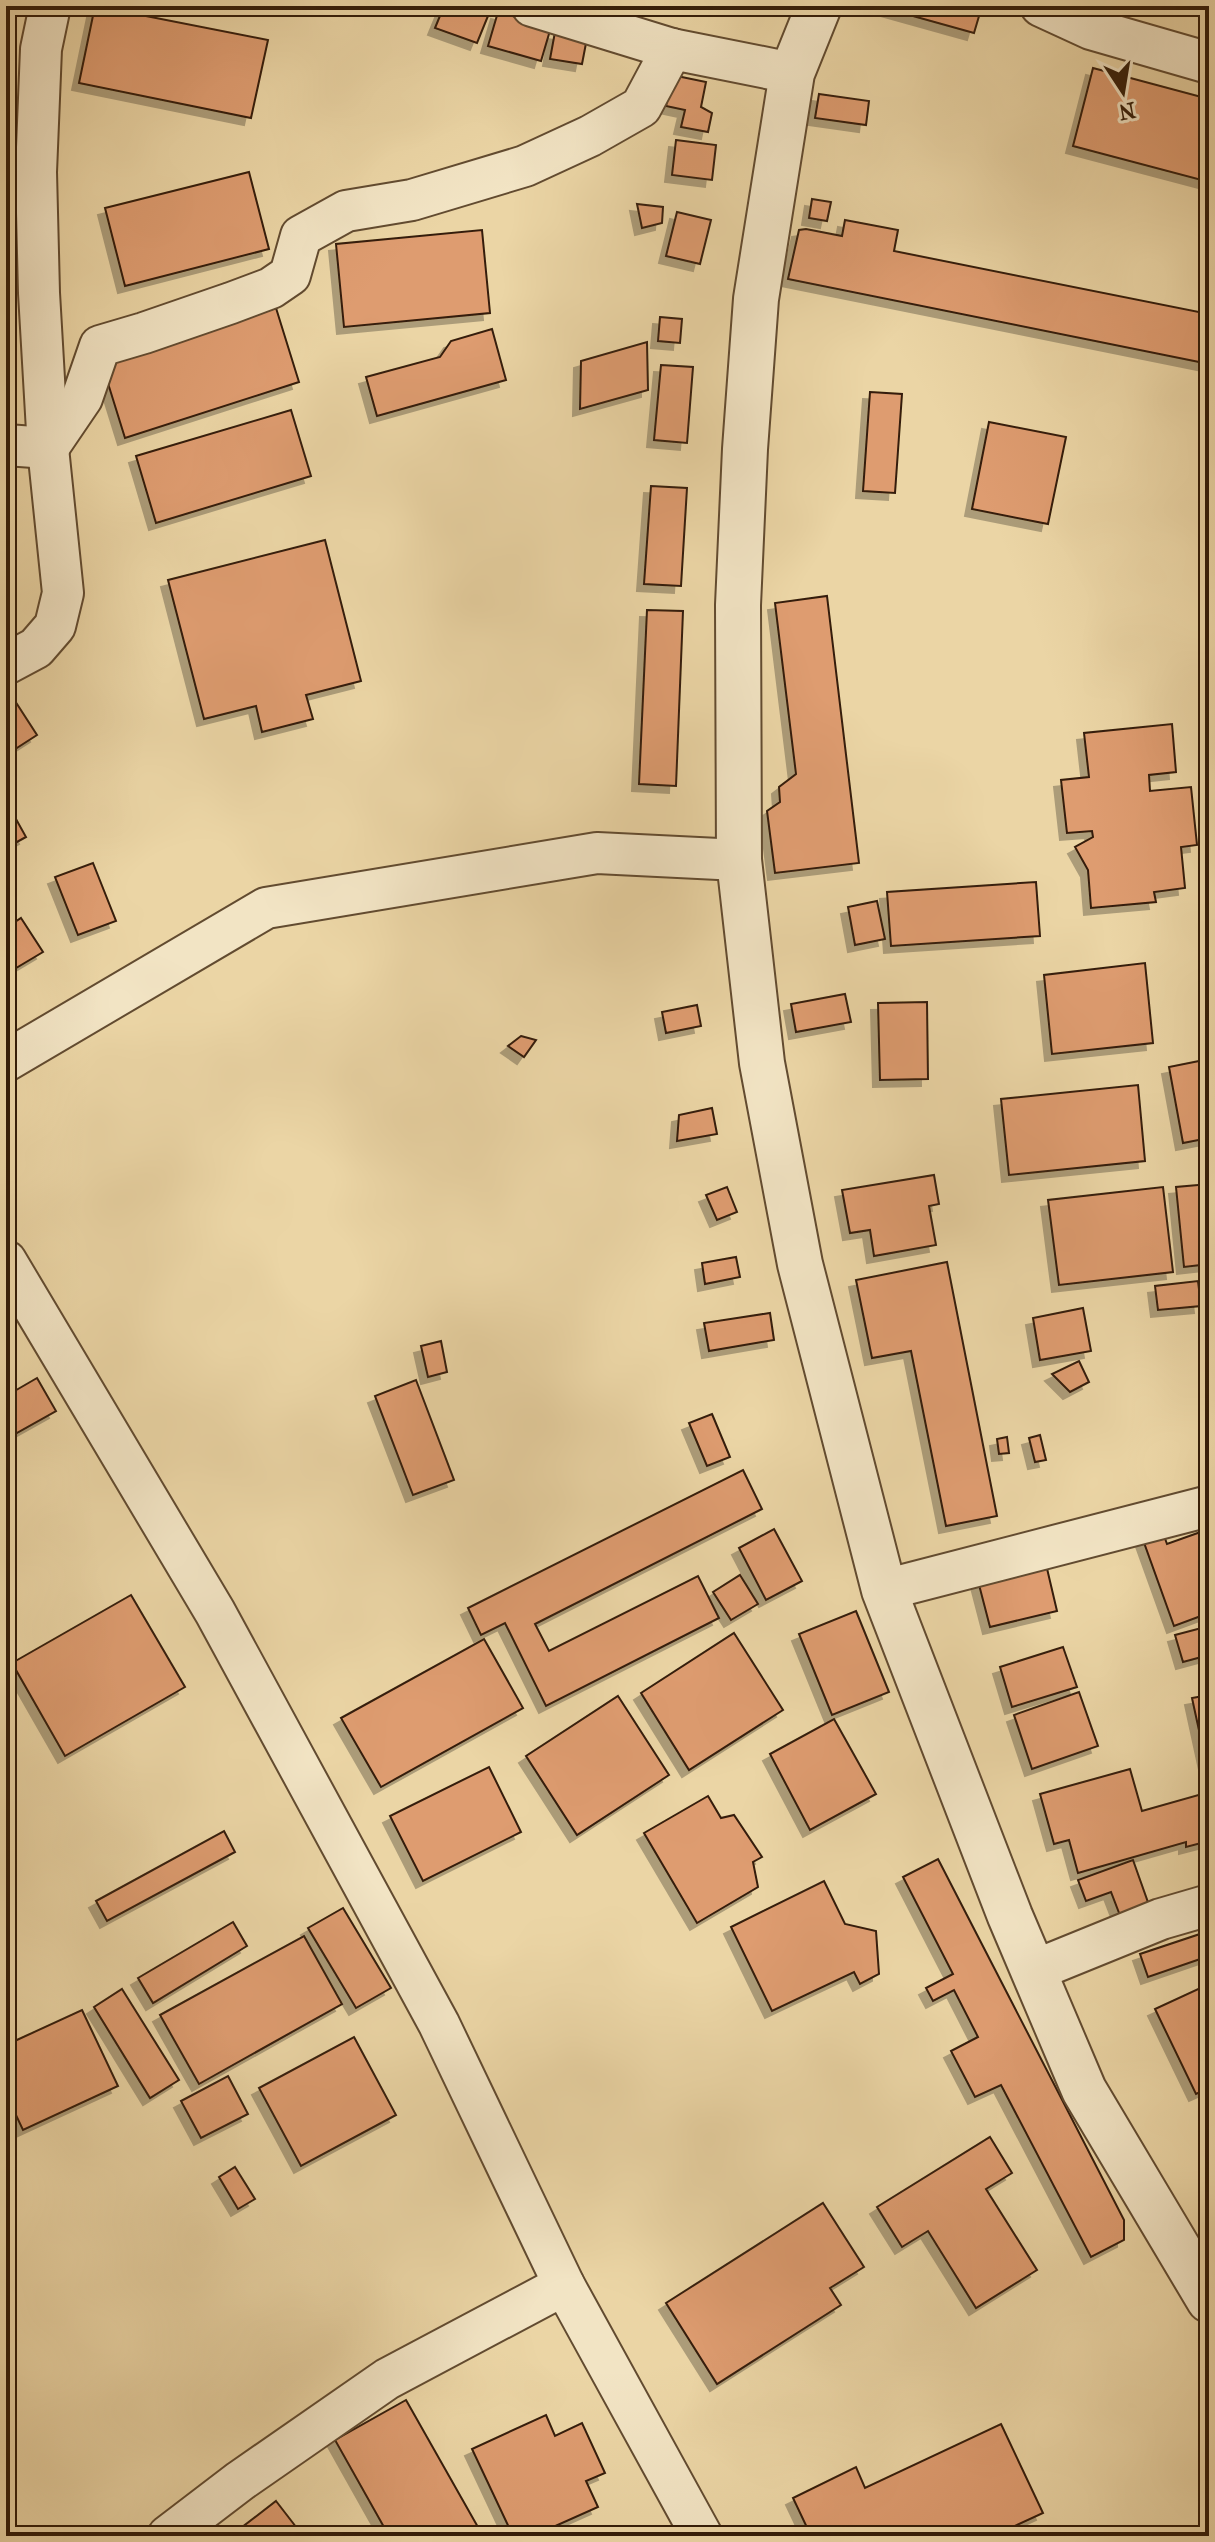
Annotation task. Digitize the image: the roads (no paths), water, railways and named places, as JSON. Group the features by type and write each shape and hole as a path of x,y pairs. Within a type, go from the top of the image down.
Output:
{"street":[{"path":"6,664 36,648 55,626 63,593 48,448 36,172 41,49 50,6"},
{"path":"532,6 672,49 792,73"},
{"path":"819,6 792,73 756,299 746,434 738,605 739,860 762,1063 800,1264 884,1590 1004,1901 1084,2090 1209,2300"},
{"path":"1041,6 1091,29 1209,63"},
{"path":"48,448 82,398 100,346 271,288 290,275 301,236 346,211 412,200 525,166 590,136 641,107 672,49"},
{"path":"6,445 48,448"},
{"path":"6,1061 266,908 597,853 739,860"},
{"path":"6,1261 215,1612 439,2024 564,2285 702,2536"},
{"path":"884,1590 1209,1506"},
{"path":"1033,1971 1161,1919 1209,1905"},
{"path":"168,2536 240,2481 387,2379 564,2285"}]}
